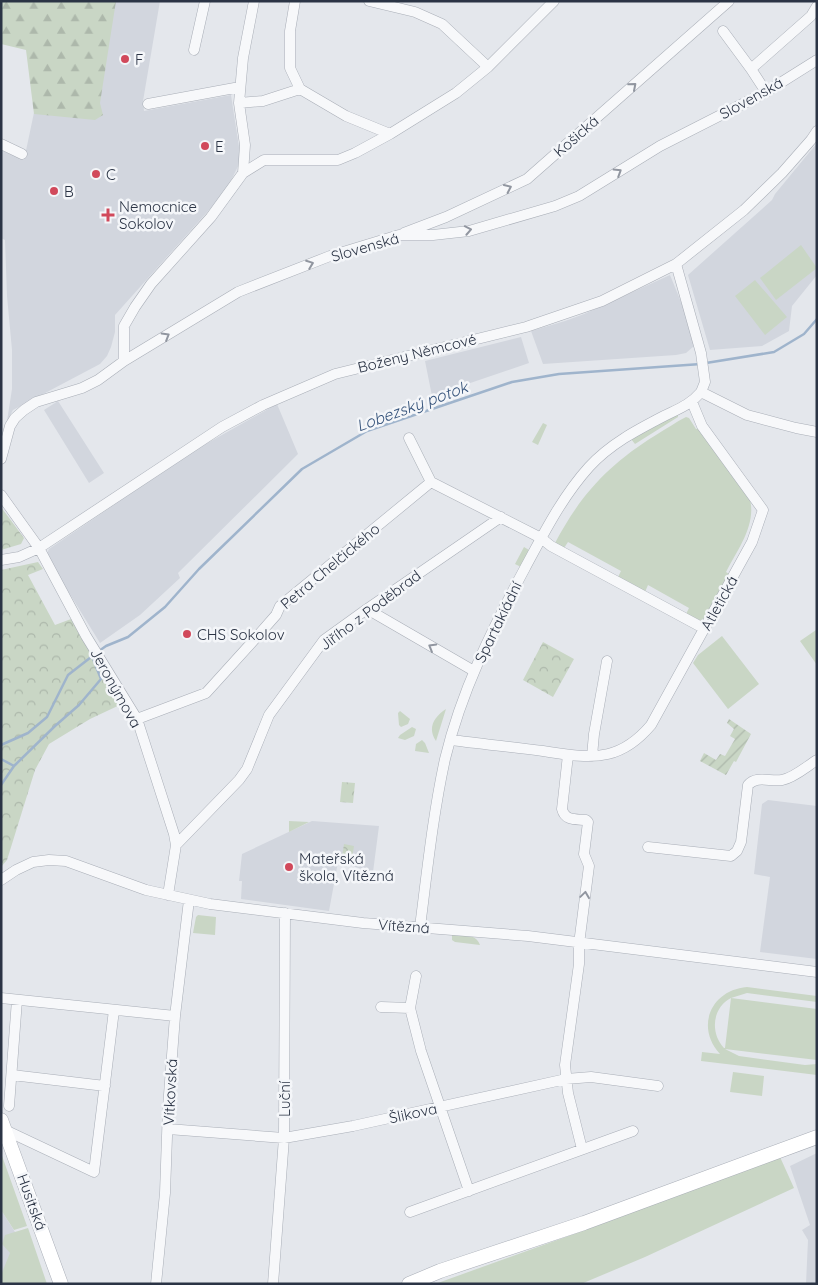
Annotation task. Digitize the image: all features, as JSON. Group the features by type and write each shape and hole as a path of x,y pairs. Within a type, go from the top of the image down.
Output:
{"main road":[{"name":"Husitská","path":"3,1125 61,1284"},
{"path":"409,1284 440,1271 584,1223 817,1138"}],"street":[{"path":"194,50 205,1"},
{"path":"243,173 245,145 239,103 240,86 243,58 254,1"},
{"path":"295,1 290,31 290,68 300,88 346,116 390,134"},
{"path":"372,1 411,6 442,24 488,67"},
{"path":"124,362 124,326 136,306 150,284 211,217 243,173 264,160 338,160 390,134 456,94 488,67 554,1"},
{"name":"Košická","path":"399,235 446,217 527,178 730,1"},
{"path":"751,68 810,16 817,6"},
{"path":"723,31 751,68 766,92"},
{"name":"Slovenská","path":"1,459 10,426 15,418 24,410 36,402 82,388 98,380 238,292 330,256 399,235 433,235 469,231 555,206 579,196 660,146 766,92 817,60"},
{"path":"148,104 240,86"},
{"path":"239,103 263,101 300,88"},
{"name":"Boženy Němcové","path":"1,560 19,556 39,548 222,427 263,405 335,374 526,327 602,301 676,264 744,210 782,173 817,131"},
{"path":"1,144 22,154"},
{"path":"676,264 701,353 705,382 701,392 747,415 817,432"},
{"name":"Spartakiádní","path":"420,927 445,759 474,671 498,617 555,513 571,489 604,452 621,440 692,402 701,392"},
{"name":"Atletická","path":"451,740 568,755 592,756 620,750 645,732 660,710 752,542 763,510 702,426 692,402"},
{"path":"409,438 432,482 541,538 551,546 705,629"},
{"name":"Petra Chelčického","path":"137,719 206,693 276,615 277,608 432,482"},
{"name":"Jeronýmova","path":"1,495 39,548 86,636 137,719 172,826 176,845 168,895"},
{"name":"Jiřího z Poděbrad","path":"176,845 239,780 247,769 269,715 320,644 367,609 501,517"},
{"path":"367,609 474,671"},
{"path":"592,756 607,661"},
{"path":"568,755 562,809 565,816 570,819 586,820 588,822 584,854 589,866 579,944 579,964 565,1064 566,1079 582,1149"},
{"path":"648,846 731,856 737,850 740,842 748,785 752,781 757,780 779,781 786,779 817,760"},
{"name":"Vítězná","path":"1,880 33,862 58,860 76,863 122,882 210,904 363,923 528,936 579,944 817,972"},
{"name":"Vítkovská","path":"156,1284 165,1193 175,1016 189,900"},
{"name":"Luční","path":"273,1284 284,1138 285,913"},
{"path":"416,976 410,1008 421,1051 469,1191"},
{"path":"1,998 175,1016"},
{"path":"9,1106 17,1000"},
{"path":"381,1007 410,1008"},
{"path":"3,1125 94,1172 114,1010"},
{"path":"12,1075 105,1086"},
{"name":"Šlikova","path":"168,1129 284,1138 353,1126 566,1079 590,1078 658,1086"},
{"path":"410,1212 634,1132"}],"shaded area":[{"name":"Nemocnice Sokolov","path":"101,1 160,1 143,101 144,111 231,95 241,160 226,191 115,315 115,332 111,347 107,356 100,364 13,410 7,421 12,389 12,350 7,296 5,240 1,238 1,150 24,160 43,70"},
{"path":"817,143 817,275 792,306 789,331 762,346 710,350 688,275 772,200"},
{"path":"670,275 688,319 694,346 686,353 543,364 531,331 584,314"},
{"path":"521,337 529,363 432,396 425,361"},
{"path":"58,401 104,473 89,483 44,410"},
{"path":"277,404 298,454 178,573 180,578 140,615 100,643 47,557 49,549 197,449"},
{"path":"768,800 817,806 817,959 760,952 770,877 754,874 762,804"},
{"name":"Mateřská škola, Vítězná","path":"312,821 379,826 373,872 338,862 329,911 241,899 242,881 239,881 242,854"},
{"path":"817,1153 817,1284 806,1284 808,1240 802,1230 810,1225 790,1166"},
{"path":"1,1210 15,1232 40,1284 1,1284"}],"green space":[{"path":"1,1 116,1 100,103 103,115 95,120 34,114 26,50 1,44"},
{"path":"801,245 817,268 776,300 760,278"},
{"path":"755,280 787,317 765,335 735,296"},
{"path":"678,414 678,417 635,444 631,439 639,433"},
{"path":"686,417 689,418 696,429 700,428 749,496 751,506 749,526 726,572 729,574 704,618 700,621 686,614 689,608 648,585 645,592 618,577 621,571 568,542 564,548 555,543 586,495 610,469 639,446"},
{"path":"543,423 547,425 538,445 532,442"},
{"path":"1,507 24,538 21,544 1,550"},
{"path":"524,547 529,550 521,567 515,564"},
{"path":"38,562 43,569 28,575 55,625 71,619 124,703 90,719 49,744 35,770 7,860 1,867 1,570"},
{"path":"817,630 817,665 800,641"},
{"path":"722,636 759,684 728,709 693,663 698,655"},
{"path":"543,642 574,659 553,697 523,680"},
{"path":"446,709 436,741 432,732 433,723"},
{"path":"400,711 410,719 408,724 401,727 399,725 398,713"},
{"path":"729,719 751,734 736,762 734,761 726,775 700,761 704,753 716,760 720,754 725,756 735,739 730,736 734,729 727,723"},
{"path":"412,727 416,729 414,736 405,740 398,738 400,735"},
{"path":"422,740 429,753 415,751 416,744"},
{"path":"342,782 355,783 353,803 340,802"},
{"path":"289,821 309,822 289,832"},
{"path":"344,844 354,846 352,859 342,857"},
{"path":"198,915 216,917 215,935 193,933"},
{"path":"452,935 465,935 475,938 480,945 455,942 452,940"},
{"path":"747,987 817,996 817,1002 747,993 731,998 817,1009 817,1060 725,1049 739,1056 805,1065 817,1064 817,1075 701,1061 702,1052 720,1054 709,1033 708,1022 716,1002 734,990","holes":["731,998 725,1048 717,1035 715,1021 720,1008"]},
{"path":"733,1072 764,1076 762,1096 730,1092"},
{"path":"1,1153 27,1226 14,1230 1,1210"},
{"path":"780,1157 794,1188 645,1257 581,1284 435,1284 599,1225"},
{"path":"28,1228 47,1284 1,1284 1,1275 10,1253 2,1244 5,1235"}],"waterway":[{"name":"Lobezský potok","path":"706,363 774,352 804,334 817,319"},
{"name":"Lobezský potok","path":"99,651 128,637 165,607 199,569 302,469 367,431 512,382 559,374 701,364"},
{"name":"Lobezský potok","path":"1,745 28,733 47,717 68,675 95,654"},
{"path":"1,759 14,766 79,705 101,679 92,656"},
{"path":"1,785 14,766"}],"place":[{"name":"F","path":"125,59"},
{"name":"E","path":"205,146"},
{"name":"C","path":"96,174"},
{"name":"B","path":"54,191"},
{"name":"Nemocnice Sokolov","path":"108,215"},
{"name":"CHS Sokolov","path":"187,634"},
{"name":"Mateřská škola, Vítězná","path":"289,867"}]}
